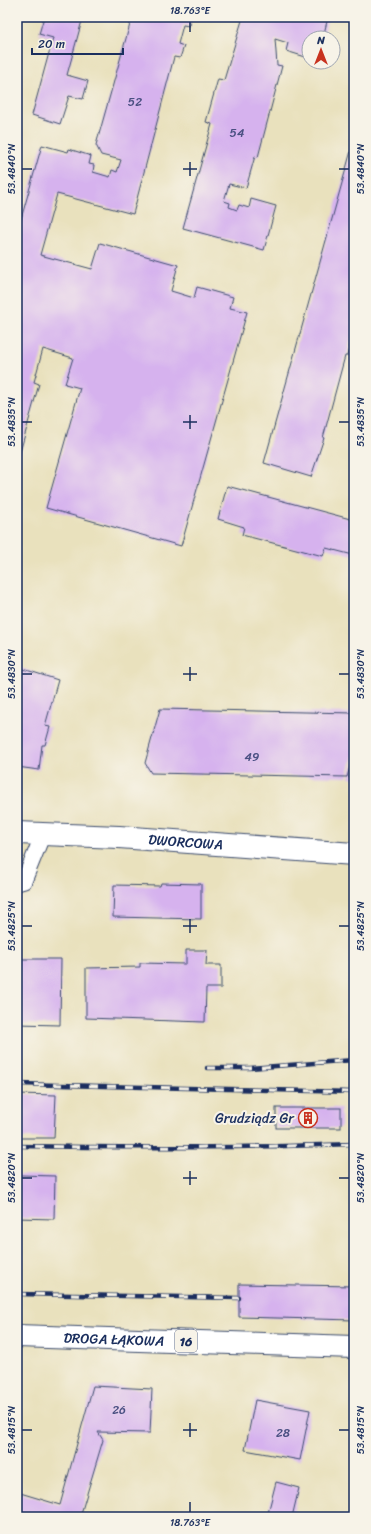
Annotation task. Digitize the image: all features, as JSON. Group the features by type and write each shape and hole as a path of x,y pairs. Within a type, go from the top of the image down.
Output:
{"street":[{"name":"DWORCOWA","path":"17,833 186,841 354,854"},
{"name":"DROGA ŁĄKOWA","path":"17,1336 354,1347"}],"lane":[{"path":"17,883 24,881 43,834"}],"building":[{"path":"44,17 83,17 67,75 88,81 83,99 69,96 60,124 32,115 53,38 39,34"},
{"path":"132,17 191,17 189,26 183,25 178,44 184,46 180,58 174,57 133,214 57,194 40,255 92,269 100,243 178,265 171,291 194,298 197,287 233,297 230,308 247,312 181,546 46,508 80,388 65,384 73,358 43,349 34,382 39,384 17,463 17,233 42,145 68,152 69,149 91,156 89,164 94,165 93,172 110,177 112,170 117,172 121,160 101,155 96,145"},
{"path":"243,17 328,17 325,30 301,30 301,56 286,51 288,43 275,39 277,65 282,66 258,157 255,156 246,188 229,184 224,201 230,203 229,207 237,210 239,205 249,208 251,199 276,206 264,250 183,228 212,124 206,122 218,79 224,80"},
{"path":"354,140 354,325 324,438 311,477 264,463"},
{"path":"227,486 354,520 353,555 326,548 323,556 242,535 244,527 218,519"},
{"path":"17,667 58,680 45,726 50,727 45,745 42,745 39,770 17,767"},
{"path":"160,709 354,713 354,753 347,777 151,773 145,763"},
{"path":"354,760 354,778 349,778"},
{"path":"161,883 201,884 201,919 113,917 114,885 160,886"},
{"path":"186,950 207,950 206,965 221,965 221,988 206,988 205,1022 86,1018 86,968 140,967 140,963 186,964"},
{"path":"17,959 61,959 60,1025 17,1024"},
{"path":"17,1094 56,1095 54,1138 17,1138"},
{"name":"Grudziądz Gr","path":"276,1108 341,1108 341,1128 276,1128"},
{"path":"17,1175 55,1176 54,1219 17,1218"},
{"path":"239,1284 354,1286 354,1320 239,1317"},
{"path":"93,1386 152,1389 150,1433 98,1432 103,1440 80,1517 17,1517 17,1492 60,1505"},
{"path":"255,1400 310,1410 300,1460 245,1450"},
{"path":"276,1482 299,1488 292,1517 267,1517"}],"railway":[{"path":"207,1068 250,1068 354,1060"},
{"path":"17,1084 354,1092"},
{"path":"17,1146 186,1147 354,1144"},
{"path":"17,1294 239,1298"}],"place":[{"name":"Grudziądz Gr","path":"308,1118"}]}
